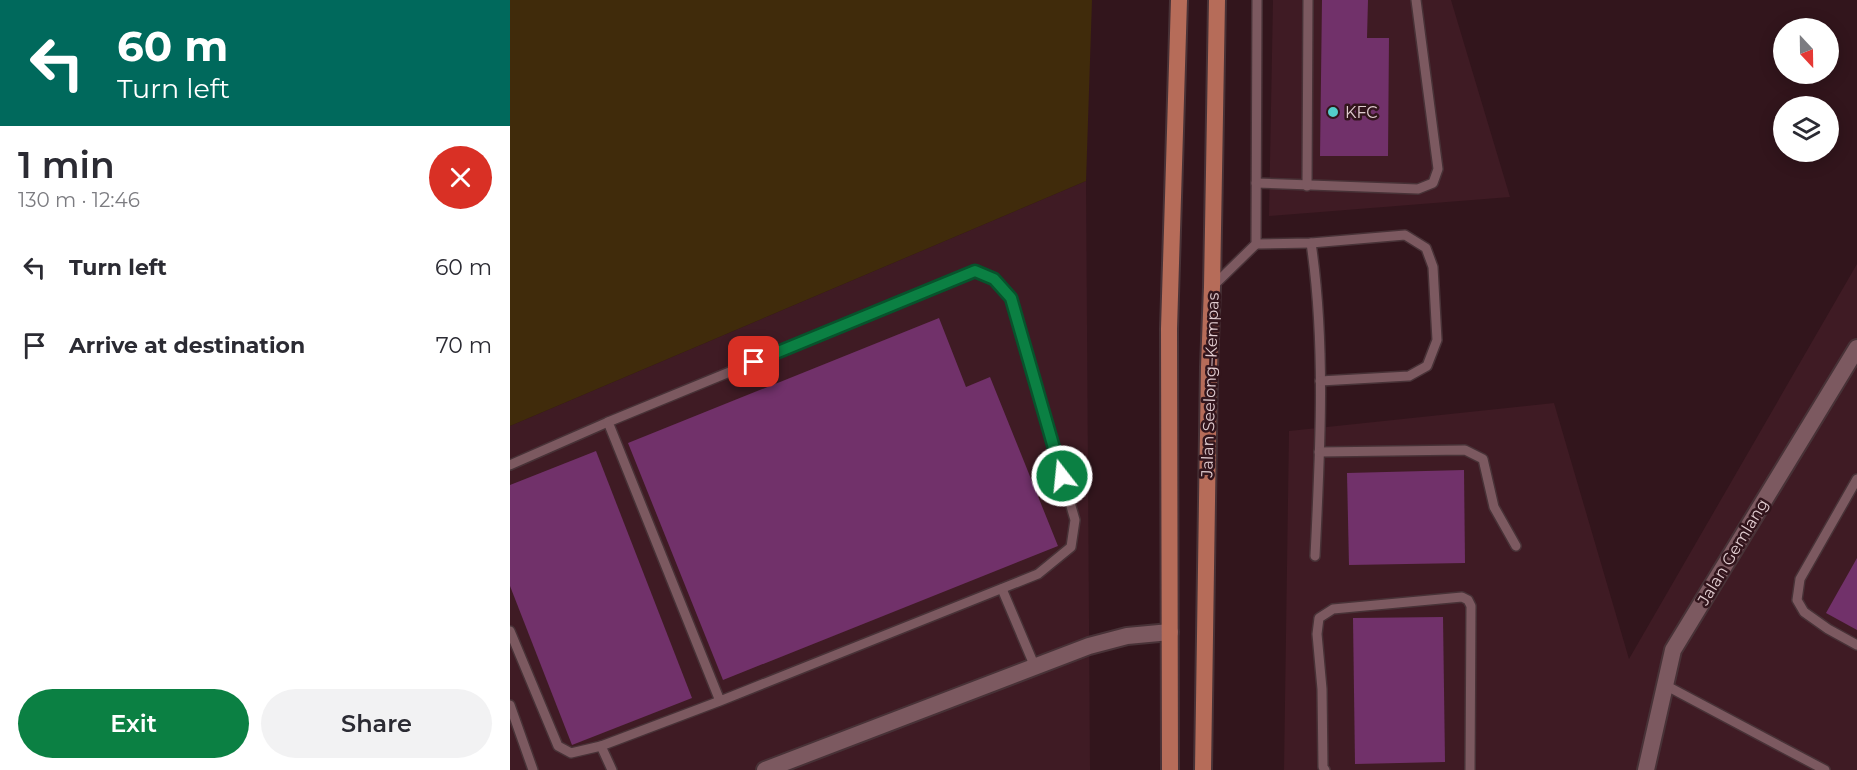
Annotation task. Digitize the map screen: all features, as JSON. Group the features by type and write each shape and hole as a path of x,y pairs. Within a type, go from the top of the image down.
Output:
{"main road":[{"path":"1170,770 1169,329 1179,0"},
{"name":"Jalan Seelong–Kempas","path":"1203,770 1217,0"}],"street":[{"name":"Jalan Gemlang","path":"1646,770 1673,650 1857,348"},
{"path":"765,770 1089,646 1127,636 1170,632"}],"lane":[{"path":"1256,244 1257,0"},
{"path":"1306,186 1308,0"},
{"path":"1257,183 1418,189 1433,183 1438,170 1416,0"},
{"path":"1212,287 1256,244 1311,243 1405,235 1426,249 1433,267 1437,340 1427,366 1409,376 1320,381"},
{"path":"1311,243 1317,283 1320,381 1315,556"},
{"path":"510,465 608,422 975,271 994,279 1011,298 1075,520 1071,547 1038,574 720,701 601,746 571,753 558,746 510,631"},
{"path":"608,422 720,701"},
{"path":"1319,452 1465,450 1483,459 1494,507 1516,546"},
{"path":"1857,479 1800,579 1797,600 1804,612 1857,645"},
{"path":"1002,589 1035,667"},
{"path":"1325,770 1323,767 1322,689 1317,634 1319,618 1333,609 1462,597 1468,600 1471,606 1470,770"},
{"path":"1665,685 1825,770"},
{"path":"510,705 533,770"},
{"path":"601,746 612,770"}],"shaded area":[{"path":"510,0 1092,0 1086,181 510,426"},
{"path":"1273,0 1451,0 1510,197 1269,216"},
{"path":"1086,181 1090,770 510,770 510,426"},
{"path":"1857,264 1857,770 1284,770 1289,431 1554,403 1629,659"}],"building":[{"path":"1322,0 1368,0 1367,38 1389,38 1388,156 1320,156"},
{"path":"939,318 966,387 990,377 1058,546 723,680 628,443"},
{"path":"596,451 692,698 572,745 510,586 510,485"},
{"path":"1464,470 1465,563 1349,565 1347,473"},
{"path":"1857,558 1857,630 1826,613"},
{"path":"1443,617 1445,762 1355,764 1353,618"}],"place":[{"name":"KFC","path":"1333,112"}],"route":[{"path":"754,362 975,271 994,279 1011,298 1062,476"}]}
